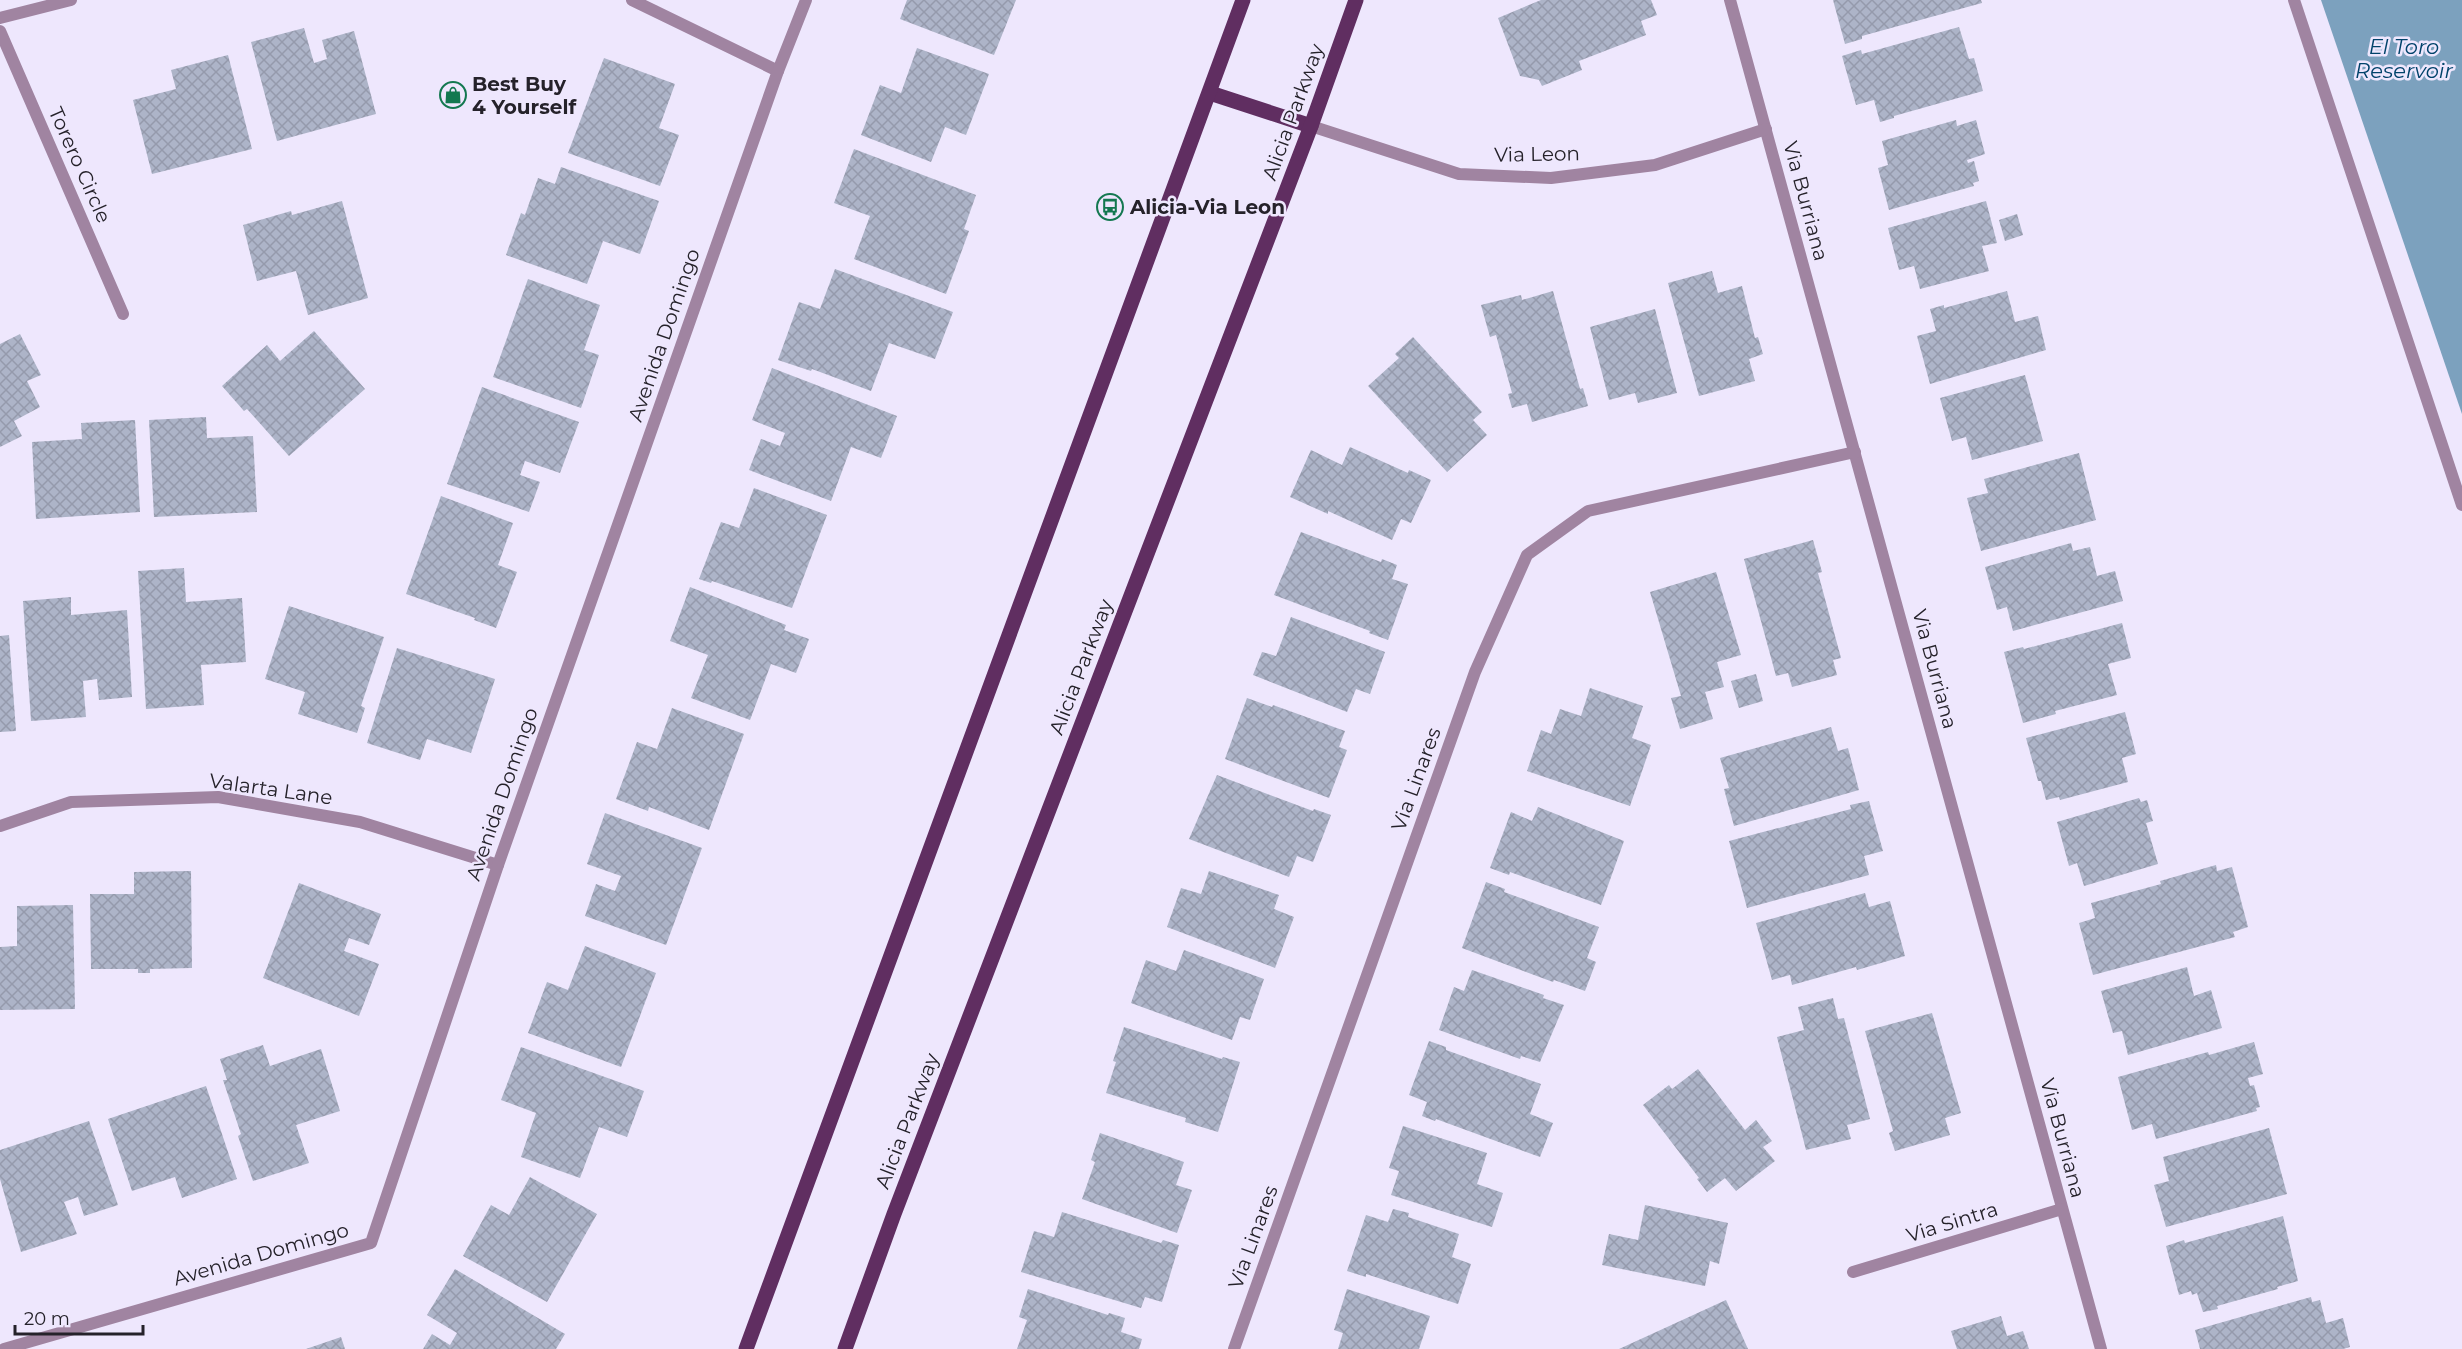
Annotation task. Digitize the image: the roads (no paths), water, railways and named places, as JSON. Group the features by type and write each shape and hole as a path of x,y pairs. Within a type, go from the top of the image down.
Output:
{"main road":[{"path":"746,1349 1243,0"},
{"name":"Alicia Parkway","path":"844,1349 906,1180 1311,126 1356,0"},
{"path":"1210,93 1311,126"}],"street":[{"path":"0,18 71,0"},
{"path":"632,0 778,71"},
{"name":"Avenida Domingo","path":"4,1349 370,1243 498,865 778,71 806,0"},
{"name":"Via Burriana","path":"1730,0 2101,1349"},
{"path":"2295,0 2462,505"},
{"name":"Torero Circle","path":"0,31 123,314"},
{"name":"Via Leon","path":"1311,126 1459,174 1551,178 1655,165 1766,129"},
{"name":"Via Linares","path":"1234,1349 1475,672 1527,555 1588,511 1855,452"},
{"name":"Valarta Lane","path":"0,826 71,802 218,797 360,822 498,865"},
{"name":"Via Sintra","path":"1853,1272 2062,1209"}],"water":[{"name":"El Toro Reservoir","path":"2321,0 2462,0 2462,414"}],"place":[{"name":"Best Buy 4 Yourself","path":"453,95"},
{"name":"Alicia-Via Leon","path":"1110,207"}]}
